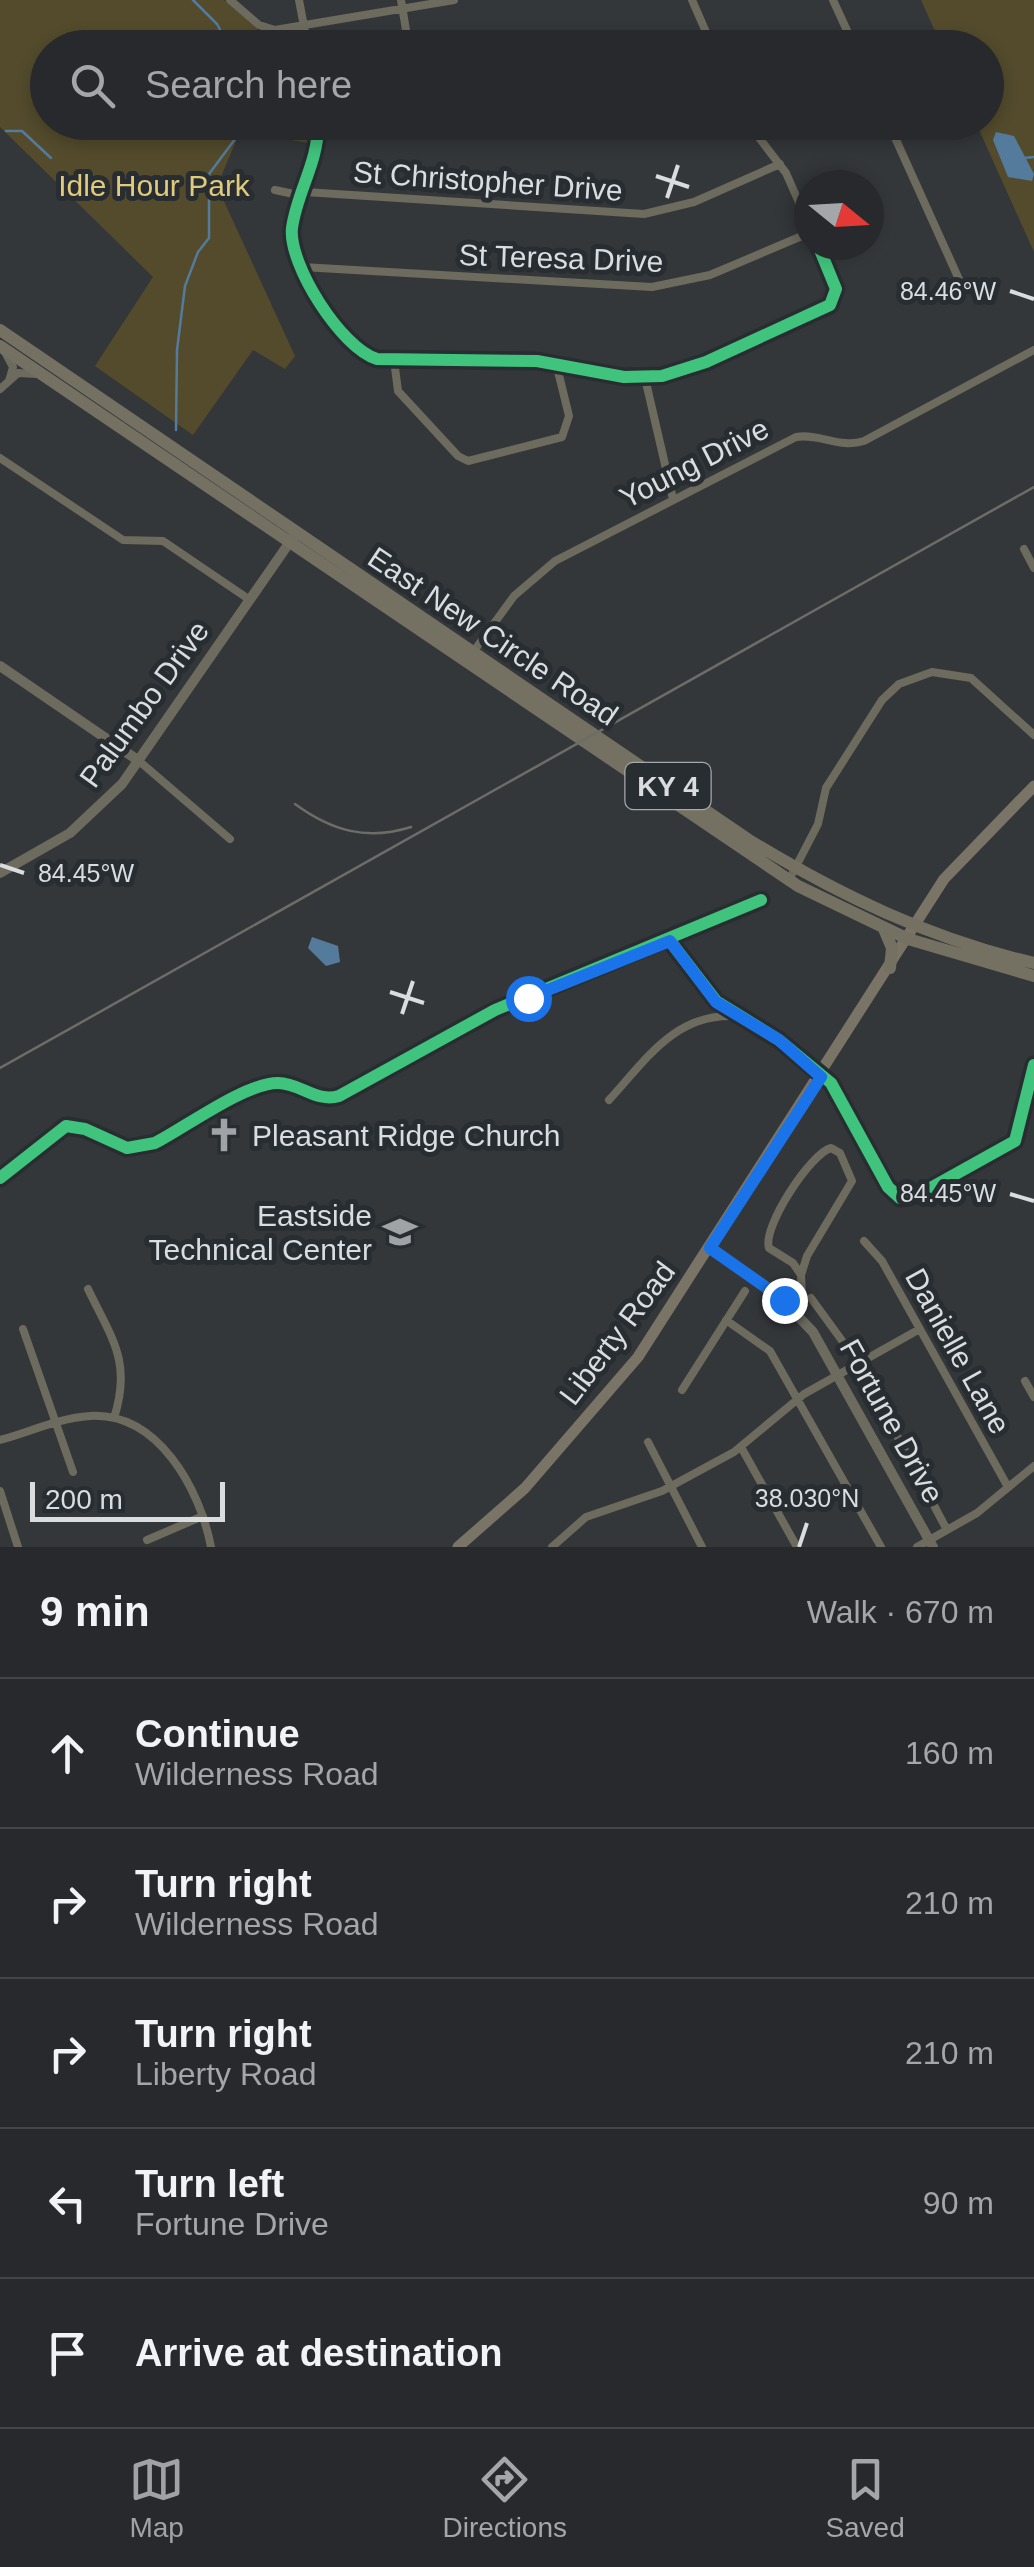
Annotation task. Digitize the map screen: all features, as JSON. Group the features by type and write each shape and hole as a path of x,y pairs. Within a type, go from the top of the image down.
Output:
{"highway":[{"name":"East New Circle Road","path":"0,330 469,658 792,874 884,929 911,932 1034,963"},
{"name":"East New Circle Road","path":"2,347 293,537"},
{"name":"East New Circle Road","path":"792,874 849,898 911,932 1034,976"},
{"path":"884,929 892,948 890,968"}],"main road":[{"name":"Liberty Road","path":"458,1547 525,1488 626,1372 956,865 1034,786"}],"street":[{"path":"230,0 264,28 401,4 454,0"},
{"path":"299,0 305,30"},
{"path":"692,0 706,30"},
{"path":"834,0 846,30"},
{"path":"401,4 406,30"},
{"path":"317,140 316,157 292,234 302,267 328,315 354,346 370,358 556,363 611,376 645,378 706,362 821,311 835,298 833,278 825,260"},
{"path":"761,140 780,164 794,193"},
{"path":"896,140 962,286"},
{"name":"St Christopher Drive","path":"275,190 644,214 694,202 780,164"},
{"name":"St Teresa Drive","path":"302,267 652,288 710,276 794,240"},
{"path":"2,347 12,366 9,381"},
{"name":"Young Drive","path":"469,658 514,596 543,569 796,438 812,436 843,445 864,441 1034,350"},
{"path":"394,360 398,391 468,460 562,437 569,416 556,363"},
{"path":"0,389 24,372 46,376"},
{"path":"645,378 673,499"},
{"path":"0,458 123,540 162,541 250,600"},
{"name":"Palumbo Drive","path":"0,873 92,816 139,762 293,537"},
{"path":"1024,549 1034,568"},
{"path":"0,666 139,762 230,839"},
{"path":"792,874 818,824 826,788 882,700 900,684 941,672 971,678 1034,734"},
{"path":"0,1178 66,1126 136,1148 155,1143 265,1084 286,1084 327,1098 340,1096 496,1010 761,900"},
{"path":"670,941 716,1002 779,1040 831,1084 892,1191 907,1198 1014,1141 1034,1065"},
{"path":"609,1100 667,1036 701,1019 738,1017"},
{"path":"792,1308 803,1288 801,1275 793,1262 769,1248 768,1233 814,1159 831,1148 840,1154 852,1181 807,1256 801,1275"},
{"name":"Danielle Lane","path":"864,1241 882,1261 1008,1487"},
{"name":"Fortune Drive","path":"710,1248 763,1282 792,1308 840,1375 931,1544"},
{"path":"88,1289 122,1360 124,1380 114,1418"},
{"path":"682,1390 745,1290"},
{"path":"812,1298 860,1364 947,1530"},
{"path":"726,1320 770,1351 882,1547"},
{"path":"24,1329 72,1472"},
{"path":"552,1547 586,1517 671,1486 740,1447 798,1399 918,1330"},
{"path":"1025,1380 1034,1398"},
{"path":"0,1440 56,1422 92,1416 114,1418 164,1447 203,1516 211,1547"},
{"path":"648,1442 702,1547"},
{"path":"740,1447 797,1547"},
{"path":"890,1468 907,1458"},
{"path":"917,1547 931,1544 1034,1466"},
{"path":"0,1491 5,1523 18,1547"},
{"path":"147,1540 203,1516"}],"green space":[{"name":"Idle Hour Park","path":"0,0 224,0 259,30 30,30 30,140 237,140 217,186 295,356 285,369 253,350 193,435 95,366 153,277 0,127"},
{"path":"921,0 1034,0 1034,252 984,140 1004,140 1004,30 934,30"}],"water":[{"path":"1004,134 1014,136 1034,174 1032,181 1008,177 993,140 1004,140"},
{"path":"312,937 338,946 340,962 326,966 308,948"}],"waterway":[{"path":"193,0 220,30"},
{"path":"6,131 22,131 30,138"},
{"path":"32,140 51,158"},
{"path":"176,430 177,350 185,286 198,252 209,238 209,174 234,140"},
{"path":"1024,158 1034,157"}],"railway":[{"path":"0,1068 1034,487"},
{"path":"295,804 350,831 380,833 411,827"}],"cycle path":[{"path":"317,140 295,214 293,244 308,282 333,322 363,352 377,359 537,361 624,377 662,376 706,362 830,305 836,289 824,260"},
{"path":"0,1178 66,1126 85,1129 127,1148 155,1143 233,1098 265,1085 286,1084 323,1097 339,1096 495,1010 761,900"},
{"path":"670,941 716,1001 779,1040 831,1083 888,1187 900,1198 918,1195 1015,1141 1034,1065"}],"place":[{"name":"Pleasant Ridge Church","path":"224,1135"},
{"name":"Eastside Technical Center","path":"400,1232"}],"route":[{"path":"528,998 670,941 716,1002 779,1040 821,1077 710,1248 784,1300"}]}
